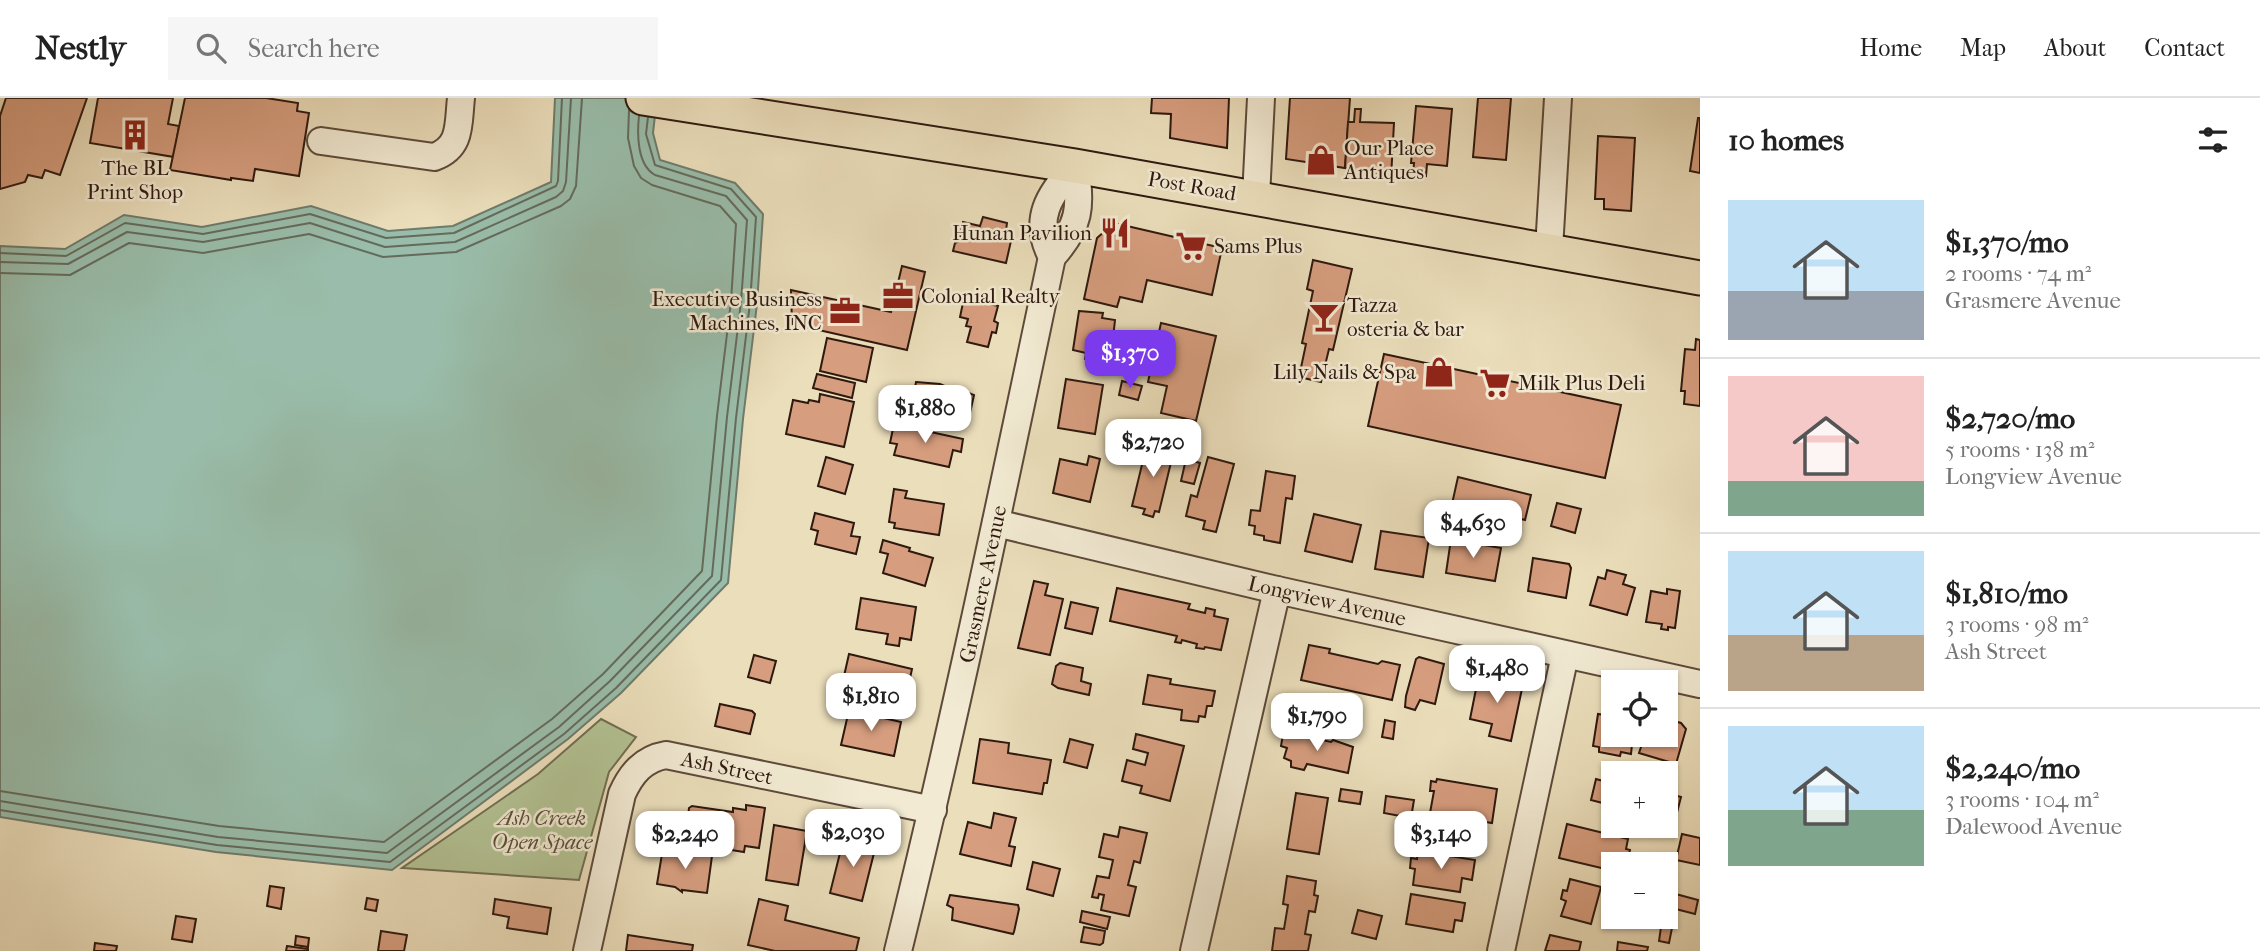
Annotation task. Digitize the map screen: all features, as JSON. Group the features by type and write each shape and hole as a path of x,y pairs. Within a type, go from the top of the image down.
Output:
{"main road":[{"name":"Post Road","path":"643,98 1074,166 1700,278"}],"street":[{"path":"321,141 434,157 448,152 453,145 458,129 461,98"},
{"path":"1256,197 1261,98"},
{"path":"1549,249 1558,98"},
{"name":"Grasmere Avenue","path":"898,951 933,810 1052,257 1068,239 1080,200 1074,166"},
{"name":"Longview Avenue","path":"996,523 1277,590 1700,684"},
{"path":"1194,951 1277,590"},
{"path":"1501,951 1565,655"},
{"name":"Ash Street","path":"587,951 622,794 631,774 654,757 666,755 933,810"}],"green space":[{"name":"Ash Creek Open Space","path":"601,719 636,737 609,772 579,880 402,868 538,774"}],"water":[{"path":"555,98 657,98 653,133 660,160 735,183 763,214 757,304 728,583 621,693 568,739 392,870 216,852 0,817 0,246 65,249 124,215 202,227 311,206 388,231 453,226 551,182"}],"building":[{"path":"6,98 87,98 60,175 45,170 42,178 28,175 25,182 0,189 0,116"},
{"name":"The BL Print Shop","path":"98,98 173,98 168,124 179,126 174,157 90,143"},
{"path":"185,98 266,98 298,103 297,111 309,113 299,176 255,169 253,181 231,180 170,170"},
{"path":"1152,98 1229,98 1227,148 1170,138 1171,114 1151,113"},
{"path":"1290,98 1350,98 1345,168 1286,159"},
{"path":"1478,98 1511,98 1506,160 1473,157"},
{"path":"1416,106 1452,109 1447,166 1427,164 1426,176 1413,174 1414,163 1411,163"},
{"path":"1355,109 1361,109 1360,122 1394,123 1391,178 1345,168 1348,122 1354,122"},
{"path":"1700,118 1700,173 1690,171"},
{"path":"1598,136 1635,138 1631,211 1604,209 1604,199 1595,199"},
{"path":"983,217 1007,223 1006,230 1013,232 1006,263 953,251 955,243 959,241 963,222 980,226"},
{"path":"1114,223 1222,248 1212,295 1147,280 1142,302 1120,297 1117,307 1084,299 1097,238"},
{"name":"Tazza osteria & bar","path":"1313,260 1352,269 1333,350 1329,349 1321,382 1299,377 1306,344 1302,343 1313,291 1307,289"},
{"path":"902,266 925,272 907,350 792,324 791,290 891,312"},
{"path":"964,298 998,306 994,321 998,323 996,333 992,332 988,347 967,342 971,327 966,326 968,319 960,317"},
{"path":"1079,311 1103,313 1102,318 1115,320 1111,356 1085,359 1086,353 1073,350"},
{"path":"1161,323 1216,336 1196,421 1161,413 1167,386 1148,382"},
{"path":"827,338 873,348 866,382 820,371"},
{"path":"1696,339 1700,340 1700,406 1684,404 1685,391 1681,391 1685,349 1695,350"},
{"path":"1384,354 1621,405 1605,478 1368,426"},
{"path":"817,374 855,383 852,398 813,388"},
{"path":"1066,379 1103,385 1095,434 1058,428"},
{"path":"1122,381 1142,386 1138,400 1119,395"},
{"path":"916,382 940,384 974,395 968,422 911,409"},
{"path":"820,394 854,402 844,447 786,434 793,400 819,402"},
{"path":"894,424 963,439 961,452 953,450 949,467 894,455 897,444 890,443"},
{"path":"1147,444 1174,450 1159,512 1155,511 1153,517 1143,514 1145,509 1132,506"},
{"path":"1089,456 1100,459 1090,502 1053,493 1060,459 1087,465"},
{"path":"826,457 853,465 845,494 818,486"},
{"path":"1208,457 1234,464 1216,532 1203,529 1205,521 1186,516 1191,495 1197,497"},
{"path":"1186,459 1200,463 1194,484 1181,481"},
{"path":"1266,471 1295,476 1292,499 1286,498 1280,543 1264,540 1264,536 1254,534 1255,526 1249,525 1251,510 1260,511"},
{"path":"1458,477 1531,495 1525,520 1473,507 1471,518 1450,513"},
{"path":"894,489 907,491 905,498 944,504 939,535 894,528 895,523 889,522"},
{"path":"1557,503 1581,509 1575,533 1551,526"},
{"path":"815,513 854,523 851,536 860,537 856,554 815,544 818,531 811,529"},
{"path":"1314,514 1361,525 1352,562 1305,551"},
{"path":"1381,531 1429,538 1423,577 1375,569"},
{"path":"1451,539 1501,548 1495,581 1446,573"},
{"path":"883,540 933,558 925,586 883,573 888,554 880,552"},
{"path":"1533,558 1569,564 1571,568 1566,598 1528,591"},
{"path":"1607,570 1626,575 1623,584 1635,588 1627,615 1590,605 1598,577 1605,579"},
{"path":"1034,581 1048,584 1045,595 1063,599 1050,655 1018,648"},
{"path":"1117,588 1190,604 1188,609 1205,613 1206,608 1215,610 1214,616 1228,619 1221,650 1196,648 1197,644 1182,640 1181,643 1175,642 1177,636 1110,621"},
{"path":"1667,589 1680,591 1675,628 1668,627 1668,630 1661,629 1662,624 1646,622 1651,591 1667,594"},
{"path":"861,598 916,607 911,640 900,638 899,646 886,644 888,634 856,629"},
{"path":"1071,602 1098,608 1092,634 1065,628"},
{"path":"1309,645 1330,649 1329,653 1378,664 1382,661 1400,665 1392,700 1301,680"},
{"path":"849,654 912,669 909,683 901,682 897,698 842,685"},
{"path":"754,655 776,661 770,683 748,677"},
{"path":"1419,657 1444,664 1435,704 1420,700 1415,710 1405,707 1416,659"},
{"path":"1060,663 1083,668 1081,681 1091,684 1089,695 1058,688 1052,684 1056,666"},
{"path":"1479,674 1523,684 1511,741 1489,736 1492,724 1470,719"},
{"path":"1148,675 1171,679 1170,684 1215,691 1212,706 1207,706 1205,717 1199,716 1198,722 1181,720 1182,710 1143,704"},
{"path":"720,704 755,714 750,734 715,726"},
{"path":"849,710 901,722 894,756 841,745"},
{"path":"1598,714 1601,714 1601,747 1632,747 1631,754 1621,752 1620,756 1599,752 1599,747 1593,746"},
{"path":"1385,720 1395,722 1393,739 1382,737"},
{"path":"1678,722 1686,729 1677,761 1666,761 1639,753 1641,747 1678,747"},
{"path":"1291,733 1331,742 1333,740 1353,747 1348,773 1307,764 1304,770 1291,767 1291,761 1284,758 1287,748 1281,746 1283,734"},
{"path":"1136,734 1184,746 1170,801 1140,793 1142,786 1122,781 1127,760 1145,765 1148,753 1133,749"},
{"path":"980,739 1009,743 1008,753 1051,760 1042,794 973,783"},
{"path":"1070,739 1093,745 1087,768 1064,762"},
{"path":"1437,779 1497,789 1492,823 1430,813 1434,791 1430,791 1431,781 1436,782"},
{"path":"1596,779 1601,780 1601,803 1591,800"},
{"path":"1341,789 1362,792 1360,804 1339,801"},
{"path":"1296,793 1328,798 1319,854 1287,849"},
{"path":"1386,796 1414,800 1411,818 1384,813"},
{"path":"746,805 765,808 759,848 745,846 744,852 725,849 729,828 723,827 721,839 686,833 689,808 692,806 733,812 733,808 746,810"},
{"path":"994,813 1016,818 1009,846 1015,847 1011,866 960,854 968,822 991,828"},
{"path":"1567,824 1601,832 1601,838 1628,839 1626,849 1630,852 1601,852 1601,868 1559,858"},
{"path":"774,825 807,831 798,885 766,880"},
{"path":"1120,827 1147,833 1140,863 1134,861 1128,885 1136,887 1129,916 1101,910 1104,895 1092,897 1097,876 1109,878 1113,860 1099,857 1104,834 1118,837"},
{"path":"1682,834 1700,838 1700,865 1678,860"},
{"path":"844,837 876,845 862,901 830,893"},
{"path":"663,848 712,856 707,893 682,892 675,887 657,884"},
{"path":"1418,851 1475,860 1472,880 1462,878 1460,892 1413,885 1415,869 1410,868 1411,858 1417,859"},
{"path":"1033,862 1060,869 1053,896 1027,889"},
{"path":"1287,876 1316,881 1314,895 1318,896 1315,912 1309,911 1305,934 1311,935 1308,951 1272,951 1275,928 1284,929 1288,905 1283,904"},
{"path":"1570,879 1601,887 1591,924 1561,916 1566,901 1561,899 1563,890 1567,891"},
{"path":"270,886 284,888 281,909 267,906"},
{"path":"1411,894 1465,903 1462,921 1455,920 1453,932 1406,924"},
{"path":"950,895 1018,905 1013,934 952,920 953,908 947,905"},
{"path":"1678,895 1698,900 1695,914 1678,910"},
{"path":"367,898 378,900 376,911 365,909"},
{"path":"495,899 551,908 547,934 507,928 509,917 493,914"},
{"path":"759,899 788,906 785,920 859,938 856,951 775,951 748,945"},
{"path":"1358,910 1382,916 1376,939 1352,933"},
{"path":"1082,911 1110,917 1107,929 1080,922"},
{"path":"176,916 196,919 192,942 172,939"},
{"path":"1084,927 1105,931 1103,943 1100,945 1081,942"},
{"path":"1661,929 1672,929 1669,943 1659,941"},
{"path":"381,931 407,935 404,951 378,951"},
{"path":"628,935 693,945 692,951 626,951"},
{"path":"1550,935 1581,942 1579,951 1545,951"},
{"path":"296,936 309,938 308,947 295,945"},
{"path":"1618,942 1648,947 1647,951 1617,951"},
{"path":"95,943 117,946 116,951 94,951"},
{"path":"287,946 308,949 308,951 286,951"}],"place":[{"name":"The BL Print Shop","path":"135,135"},
{"name":"Our Place Antiques","path":"1321,160"},
{"name":"Hunan Pavilion","path":"1115,233"},
{"name":"Sams Plus","path":"1191,246"},
{"name":"Colonial Realty","path":"898,296"},
{"name":"Executive Business Machines, INC","path":"845,311"},
{"name":"Tazza osteria & bar","path":"1324,317"},
{"name":"Lily Nails & Spa","path":"1439,372"},
{"name":"Milk Plus Deli","path":"1495,383"}]}
